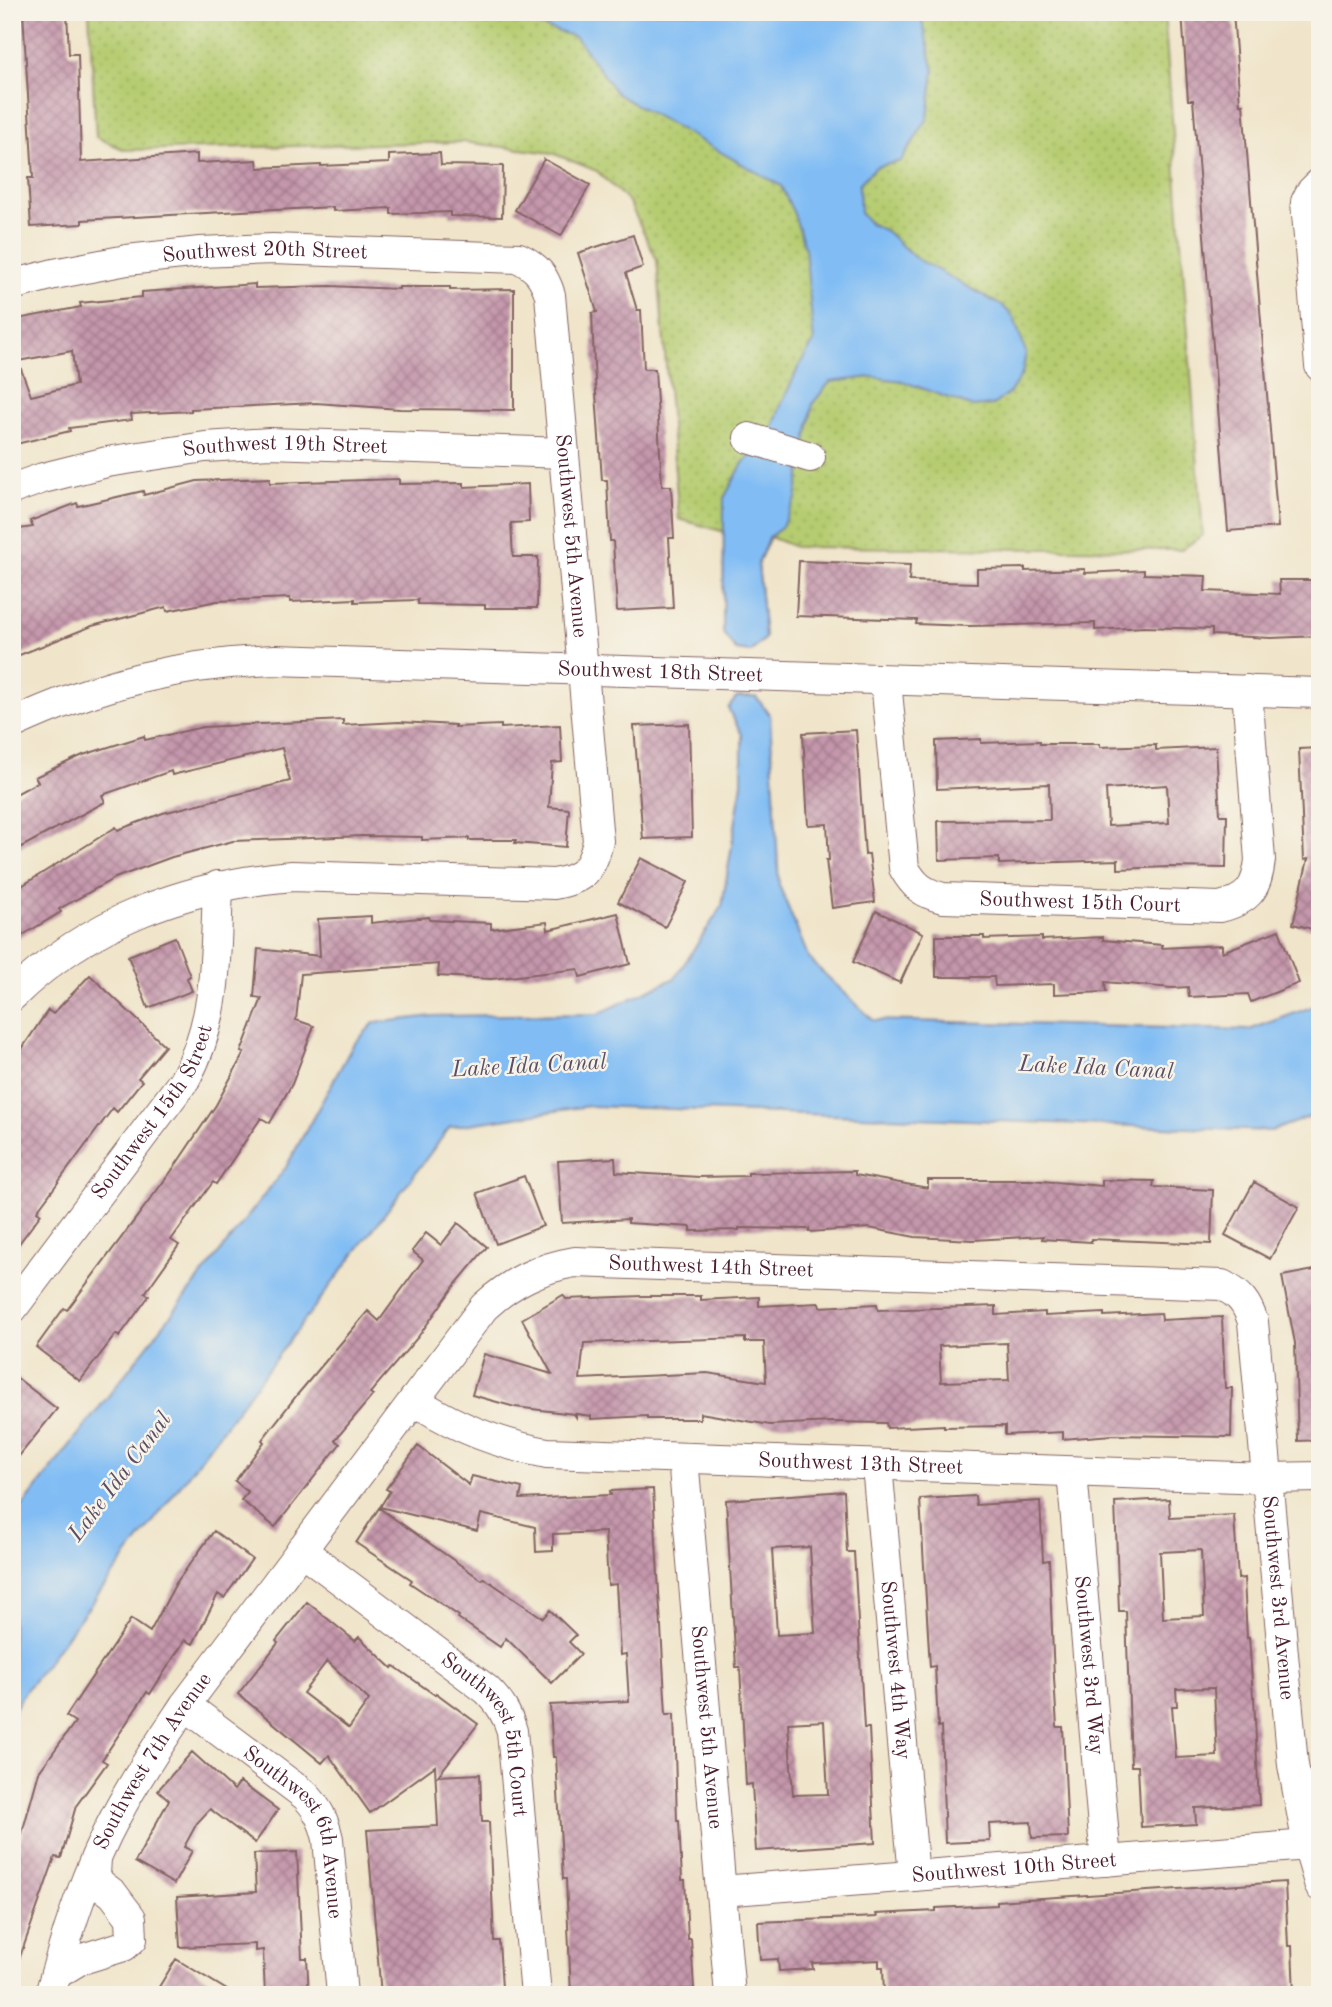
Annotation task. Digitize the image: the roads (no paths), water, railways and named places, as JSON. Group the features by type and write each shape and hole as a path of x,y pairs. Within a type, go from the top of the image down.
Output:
{"street":[{"path":"1320,183 1306,202 1320,366"},
{"name":"Southwest 20th Street","path":"12,285 127,260 209,251 273,249 519,258"},
{"name":"Southwest 5th Avenue","path":"12,996 61,955 107,926 157,904 218,886 292,876 554,884 571,881 585,872 595,858 598,841 550,296 545,279 534,266 519,258"},
{"path":"749,438 810,457"},
{"name":"Southwest 19th Street","path":"12,489 107,461 205,447 270,443 564,453"},
{"name":"Southwest 18th Street","path":"12,724 109,685 170,670 275,660 1320,693"},
{"name":"Southwest 15th Court","path":"886,681 904,868 912,883 926,893 943,898 1220,907 1237,903 1250,892 1258,877 1260,860 1248,691"},
{"name":"Southwest 15th Street","path":"12,1309 193,1064 205,1034 212,1002 218,886"},
{"name":"Southwest 14th Street","path":"301,1550 484,1307 496,1295 533,1273 575,1262 1222,1285 1237,1292 1248,1306"},
{"name":"Southwest 3rd Avenue","path":"1248,1306 1253,1322 1293,1765 1308,1845 1320,1886"},
{"name":"Southwest 13th Street","path":"414,1400 472,1433 509,1446 547,1453 1072,1472 1320,1477"},
{"name":"Southwest 5th Avenue","path":"682,1458 730,1995"},
{"name":"Southwest 4th Way","path":"877,1465 914,1876"},
{"name":"Southwest 3rd Way","path":"1072,1472 1106,1861"},
{"name":"Southwest 7th Avenue","path":"53,1984 66,1937 96,1858 148,1759 301,1550"},
{"name":"Southwest 5th Court","path":"301,1550 488,1690 508,1715 512,1731 536,1995"},
{"name":"Southwest 6th Avenue","path":"185,1705 306,1796 317,1808 328,1839 342,1995"},
{"name":"Southwest 10th Street","path":"721,1891 1308,1845"},
{"path":"53,1984 79,1960 124,1946 132,1939 131,1918 114,1894 100,1884 95,1875 96,1858"}],"water":[{"path":"496,12 920,12 934,71 928,118 901,161 876,167 859,184 860,213 871,224 886,231 914,257 1004,307 1014,318 1026,353 1022,374 1010,392 993,405 973,407 902,381 872,377 830,382 813,403 796,499 781,528 769,537 758,563 765,638 751,652 736,650 723,633 724,498 743,463 769,439 800,364 814,342 805,248 794,214 781,186 617,94 576,37"},
{"name":"Lake Ida Canal","path":"737,697 756,697 770,715 779,885 809,959 873,1020 1249,1030 1320,1004 1320,1113 1271,1131 589,1106 450,1127 21,1697 12,1715 12,1520 286,1167 353,1045 374,1023 433,1016 598,1014 675,978 722,906 742,783 742,735 728,708"}]}
